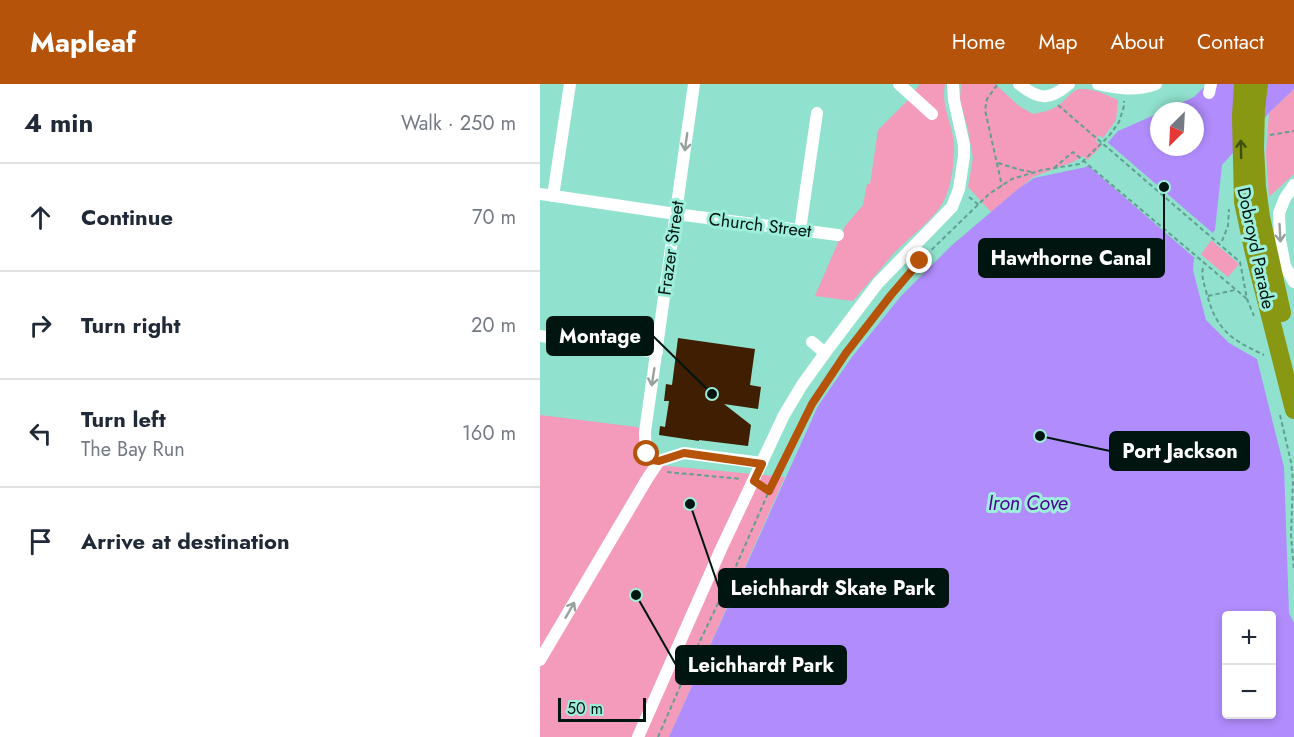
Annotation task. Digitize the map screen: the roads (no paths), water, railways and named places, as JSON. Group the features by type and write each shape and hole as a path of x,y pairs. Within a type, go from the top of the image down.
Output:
{"highway":[{"name":"Dobroyd Parade","path":"1243,84 1240,116 1246,255 1286,411"},
{"name":"Dobroyd Parade","path":"1259,84 1255,148 1257,188 1294,362"}],"street":[{"path":"553,196 570,84"},
{"name":"Frazer Street","path":"660,466 647,454 645,432 694,84"},
{"path":"899,84 932,114"},
{"path":"638,737 784,415 825,352 878,283 952,207 959,189 964,145 954,100 953,84"},
{"path":"1019,84 1036,96 1049,97 1069,84"},
{"path":"1098,84 1124,89 1156,84"},
{"path":"800,230 817,113"},
{"name":"Dobroyd Parade","path":"1294,185 1279,213 1280,240 1285,266 1294,282"},
{"name":"Church Street","path":"540,194 838,235"},
{"path":"540,336 657,352"},
{"path":"813,342 825,352"},
{"path":"540,660 646,479 660,466 684,453 762,464"}],"water":[{"name":"Iron Cove","path":"1207,84 1294,84 1294,89 1222,165 1215,230 1194,259 1193,270 1206,320 1229,343 1257,359 1284,467 1289,613 1294,623 1294,737 669,737 818,406 852,357 901,296 951,246 1018,189 1034,178 1086,167 1118,131 1150,117 1150,156 1204,156 1204,102 1183,102 1194,97"}],"place":[{"name":"Hawthorne Canal","path":"1164,187"},
{"name":"Montage","path":"712,394"},
{"name":"Port Jackson","path":"1040,436"},
{"name":"Leichhardt Skate Park","path":"690,504"},
{"name":"Leichhardt Park","path":"636,595"}]}
